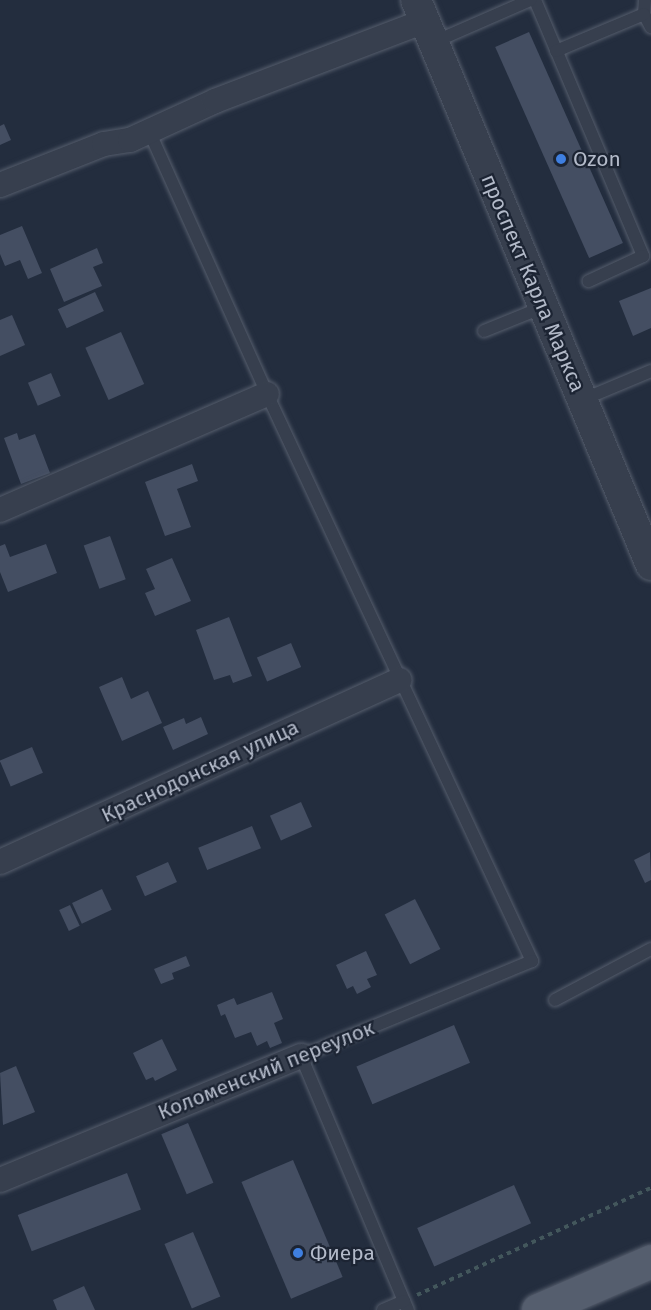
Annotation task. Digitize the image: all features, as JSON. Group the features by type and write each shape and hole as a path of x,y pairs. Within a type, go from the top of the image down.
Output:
{"main road":[{"path":"538,1310 651,1261"}],"street":[{"path":"0,185 104,144 130,140 215,101 425,21"},
{"name":"проспект Карла Маркса","path":"425,21 542,308 582,400 643,523 651,565"},
{"path":"0,510 267,394"},
{"name":"Краснодонская улица","path":"0,862 399,680"},
{"name":"Коломенский переулок","path":"0,1180 301,1056"}],"lane":[{"path":"425,21 532,0 643,256 589,281"},
{"path":"645,0 644,15 651,27"},
{"path":"556,51 644,15"},
{"path":"149,131 399,680"},
{"path":"484,331 542,308"},
{"path":"582,400 651,371"},
{"name":"Коломенский переулок","path":"301,1056 532,961 399,680"},
{"path":"555,1000 651,950"},
{"path":"301,1056 406,1306 383,1310"}],"path":[{"path":"406,1306 651,1188"}],"building":[{"path":"529,32 623,243 589,258 495,47"},
{"path":"4,124 11,140 0,145 0,126"},
{"path":"22,226 42,273 28,279 20,260 5,266 0,254 0,235"},
{"path":"97,248 103,263 93,267 102,286 64,302 50,269"},
{"path":"651,288 651,328 633,336 619,301"},
{"path":"95,292 104,311 67,328 58,309"},
{"path":"12,315 25,345 0,356 0,320"},
{"path":"121,332 144,384 109,400 85,348"},
{"path":"51,373 61,396 38,406 28,383"},
{"path":"17,433 19,440 35,434 50,473 21,484 4,438"},
{"path":"192,464 198,481 177,489 191,527 165,536 145,482"},
{"path":"110,536 126,579 99,589 84,546"},
{"path":"5,544 10,557 46,544 57,573 8,592 0,572 0,546"},
{"path":"172,558 191,601 155,616 145,593 155,589 146,569"},
{"path":"229,617 252,676 233,683 230,675 214,680 196,630"},
{"path":"291,643 301,667 267,681 257,657"},
{"path":"122,677 131,699 148,691 162,723 122,741 99,687"},
{"path":"201,717 208,734 173,750 163,727 184,718 186,724"},
{"path":"32,747 43,773 11,786 0,761"},
{"path":"301,802 312,827 281,840 270,816"},
{"path":"252,826 261,848 207,870 198,848"},
{"path":"650,852 651,880 645,883 634,860"},
{"path":"168,862 177,882 145,896 136,876"},
{"path":"102,889 112,910 82,924 72,903"},
{"path":"415,899 440,949 410,964 385,914"},
{"path":"70,905 80,926 69,931 59,910"},
{"path":"366,951 377,975 367,979 371,987 357,994 353,986 347,989 336,965"},
{"path":"186,956 190,966 172,973 174,979 161,984 154,969"},
{"path":"272,992 283,1019 274,1023 282,1043 270,1048 267,1041 257,1046 251,1032 235,1038 225,1014 221,1016 217,1005 234,998 237,1005"},
{"path":"454,1025 470,1063 372,1104 356,1066"},
{"path":"162,1039 177,1070 155,1081 153,1077 146,1080 133,1053"},
{"path":"16,1066 35,1112 3,1125 0,1073"},
{"path":"188,1123 213,1183 187,1194 161,1134"},
{"path":"293,1160 343,1277 291,1299 241,1182"},
{"path":"127,1173 141,1209 32,1251 18,1215"},
{"path":"514,1185 531,1223 434,1266 417,1228"},
{"path":"193,1232 220,1296 192,1309 164,1244"},
{"path":"84,1286 95,1310 57,1310 53,1300"}],"place":[{"name":"Ozon","path":"561,159"},
{"name":"Фиера","path":"298,1253"}]}
